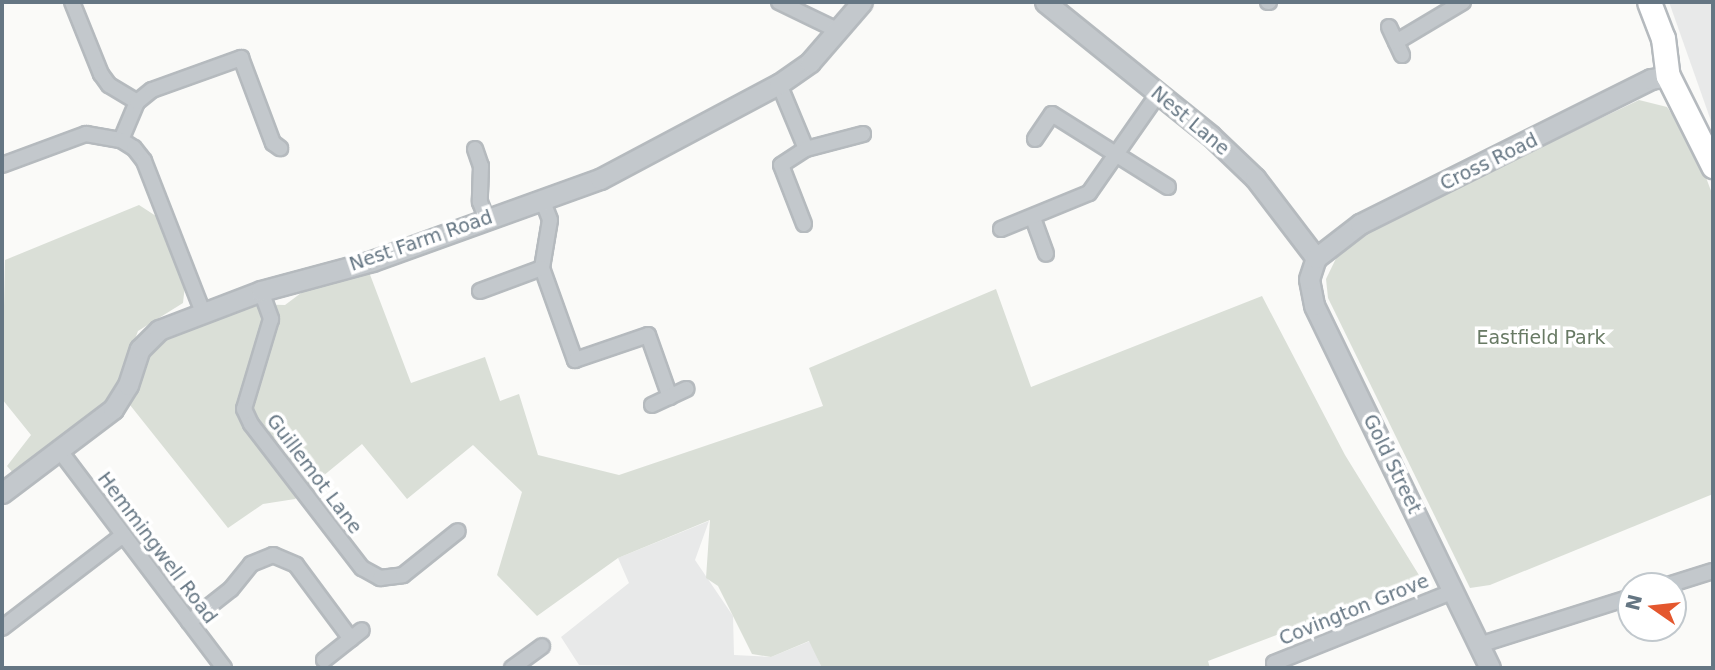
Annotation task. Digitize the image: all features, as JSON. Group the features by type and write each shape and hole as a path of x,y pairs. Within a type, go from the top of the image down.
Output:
{"main road":[{"path":"1649,2 1663,38 1668,76 1713,166"}],"street":[{"path":"72,2 101,74 109,85 137,102"},
{"path":"779,2 839,31"},
{"name":"Nest Farm Road","path":"2,494 113,409 140,349 159,330 261,291 372,261 636,162 779,84 839,31 862,2"},
{"name":"Nest Lane","path":"1045,2 1255,178 1316,258"},
{"path":"1389,27 1399,48 1463,2"},
{"path":"121,139 137,102 160,86 242,58 273,143 279,148"},
{"name":"Cross Road","path":"1316,258 1360,224 1651,79 1668,76"},
{"path":"779,84 806,149"},
{"path":"1001,229 1089,194 1120,154 1158,94"},
{"path":"1035,139 1052,114 1120,154 1168,187"},
{"path":"2,165 86,134 121,139 145,161 203,312"},
{"path":"804,224 780,166 806,149 863,134"},
{"path":"475,149 481,166 480,202 486,218"},
{"path":"542,199 550,220 542,268 575,360 648,335 670,397"},
{"path":"1033,218 1046,254"},
{"name":"Gold Street","path":"1316,258 1308,279 1314,305 1490,668"},
{"path":"480,291 542,268"},
{"name":"Guillemot Lane","path":"261,291 271,319 244,409 251,424 362,568 380,578 403,575 458,531"},
{"path":"652,405 686,389"},
{"name":"Hemmingwell Road","path":"60,451 224,668"},
{"path":"2,628 123,535"},
{"path":"189,622 231,589 251,564 273,555 296,565 357,634 324,660"},
{"path":"1687,579 1713,571"},
{"name":"Covington Grove","path":"1276,668 1274,663 1454,591"},
{"path":"1479,645 1617,601"},
{"path":"512,668 542,646"}],"shaded area":[{"path":"1669,2 1713,2 1711,121"},
{"path":"709,521 695,560 733,616 734,655 771,657 810,641 822,668 579,665 561,637 629,583 618,558"}],"green space":[{"name":"Eastfield Park","path":"1639,100 1667,107 1694,146 1713,196 1713,494 1490,585 1470,588 1328,298 1326,279 1345,240"},
{"path":"139,205 159,218 185,285 183,303 138,331 114,395 13,473 7,466 31,435 2,399 5,260"},
{"path":"369,272 411,383 485,357 500,401 519,394 538,455 619,475 823,406 809,368 996,289 1031,387 1262,296 1345,455 1422,580 1208,661 1210,668 822,668 809,641 771,657 752,654 718,586 706,578 710,520 618,558 537,616 497,575 522,492 473,445 407,499 362,444 295,499 263,504 228,528 130,405 147,353 164,335 243,304 285,305 313,284"}]}
